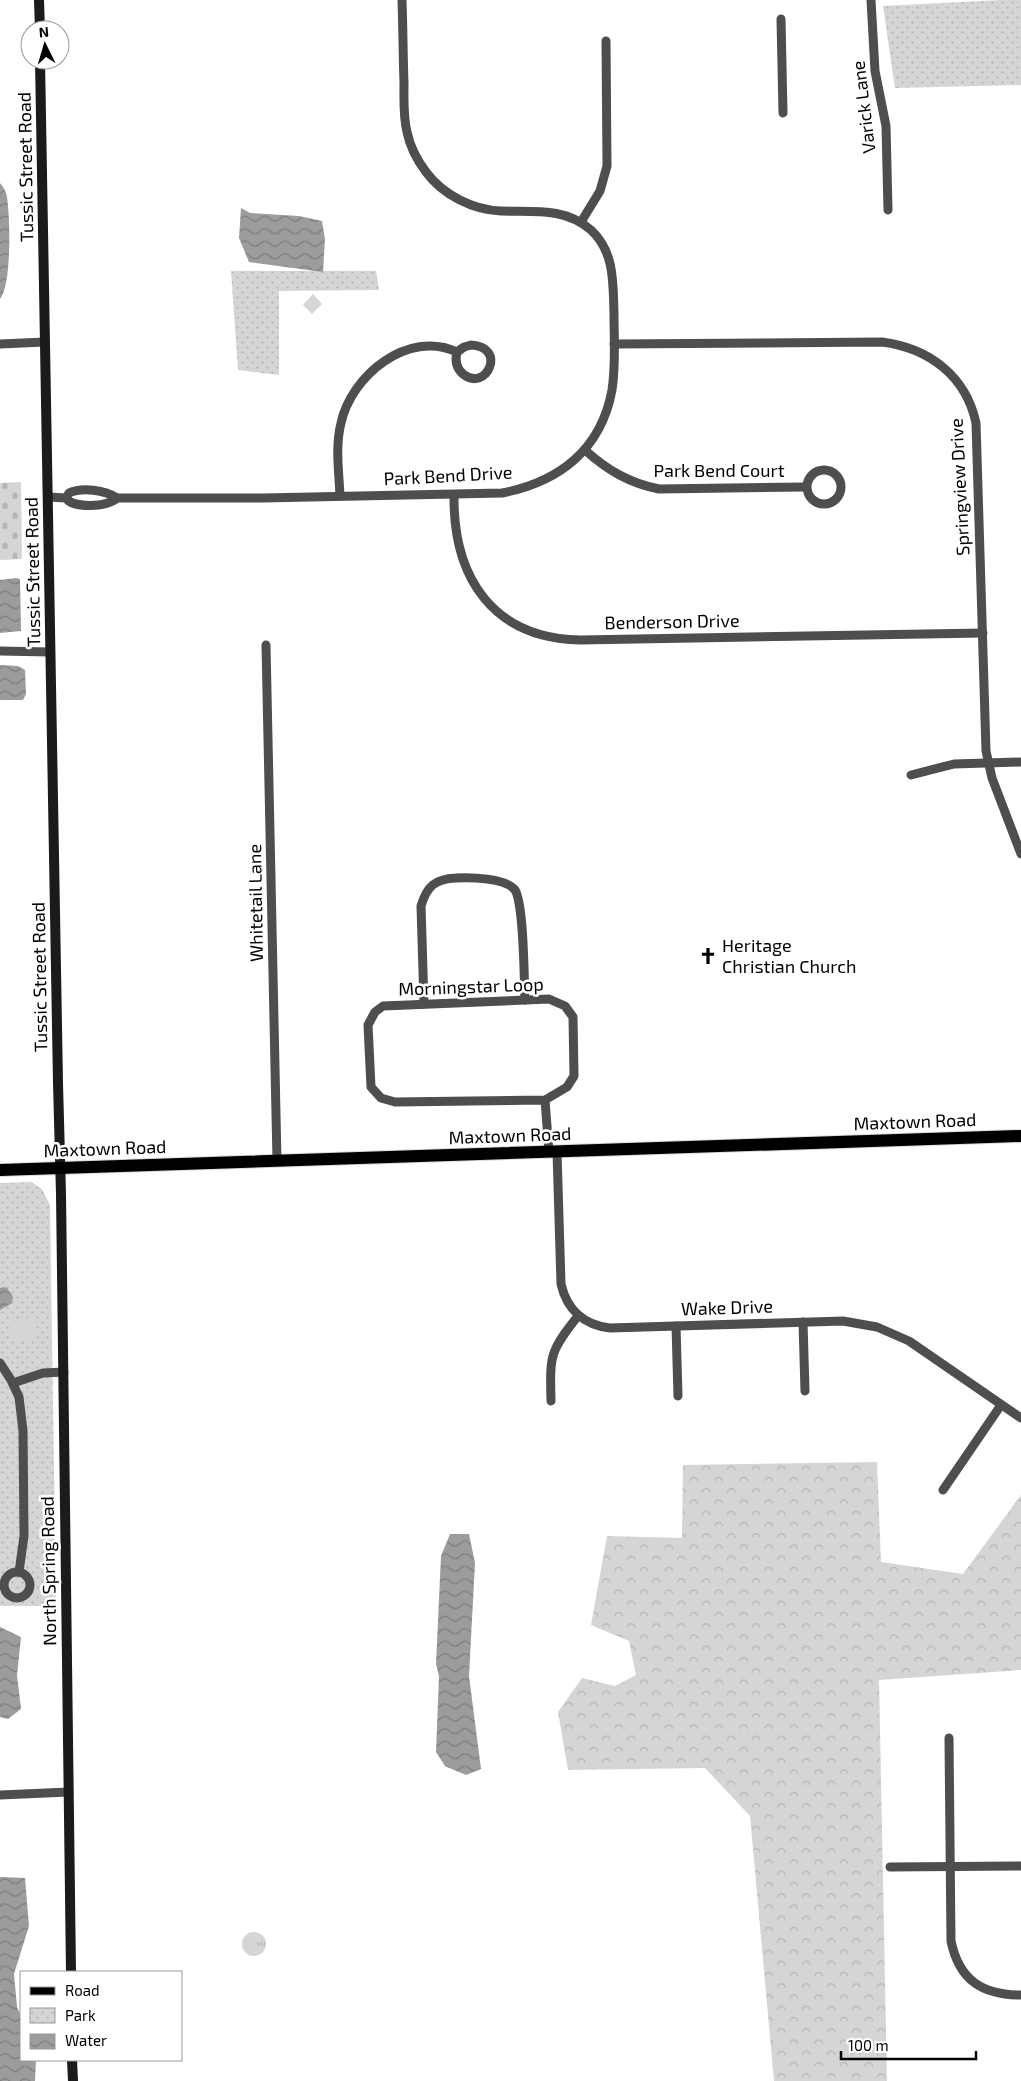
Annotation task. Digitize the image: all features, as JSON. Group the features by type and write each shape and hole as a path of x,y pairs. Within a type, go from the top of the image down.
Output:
{"main road":[{"path":"39,0 40,20"},
{"name":"Tussic Street Road","path":"40,70 61,1169"},
{"name":"Maxtown Road","path":"0,1170 1021,1136"},
{"name":"North Spring Road","path":"61,1169 71,1971"},
{"path":"72,2061 73,2081"}],"street":[{"name":"Park Bend Drive","path":"66,498 74,490 104,492 116,498 263,498 502,493 529,486 555,475 584,450 601,424 608,407 612,389 614,344 613,275 610,262 600,240 581,222 552,212 499,211 482,208 452,195 428,174 412,148 404,119 402,0"},
{"name":"Varick Lane","path":"871,0 875,71 886,126 888,210"},
{"path":"781,20 783,113"},
{"path":"581,222 600,191 607,166 606,41"},
{"path":"0,344 45,342"},
{"name":"Springview Drive","path":"614,344 882,342 910,348 944,368 966,393 976,423 987,763 1021,854"},
{"path":"340,496 338,441 340,425 348,402 356,388 382,363 409,350 440,346 457,352"},
{"name":"Park Bend Court","path":"584,450 624,479 643,486 659,489 805,487"},
{"name":"Benderson Drive","path":"454,495 455,529 459,549 469,574 478,589 501,614 538,634 555,638 580,640 983,633"},
{"name":"Park Bend Drive","path":"48,497 66,498 69,502 76,505 108,504 116,498"},
{"name":"Whitetail Lane","path":"266,645 278,1161"},
{"path":"0,651 50,652"},
{"path":"911,775 947,765 1021,762"},
{"path":"424,1004 421,906 426,892 437,881 456,878 500,880 514,889 520,905 524,1000"},
{"name":"Morningstar Loop","path":"549,999 565,1006 573,1017 574,1076 566,1088 545,1100 395,1102 381,1098 371,1087 368,1025 376,1012 383,1006 524,1000 549,999"},
{"path":"545,1100 553,1152 561,1284 566,1302 578,1316 554,1348 550,1369 551,1402"},
{"name":"Wake Drive","path":"578,1316 588,1323 610,1328 843,1321 862,1323 890,1332 917,1346 1021,1418"},
{"path":"803,1322 805,1391"},
{"path":"676,1326 678,1396"},
{"path":"0,1363 19,1397 24,1431 24,1536 19,1572"},
{"path":"12,1383 43,1373 64,1372"},
{"path":"943,1490 1001,1405"},
{"path":"948,1738 950,1941 958,1965 980,1987 998,1994 1021,1995"},
{"path":"0,1795 69,1792"},
{"path":"890,1867 1021,1866"}],"green space":[{"path":"1021,0 1021,85 895,88 883,6"},
{"path":"231,271 376,271 379,290 279,291 279,375 238,370"},
{"path":"313,294 322,304 312,314 303,305"},
{"path":"21,482 22,559 0,560 0,483"},
{"path":"31,1182 42,1189 50,1205 56,1606 0,1606 0,1183"},
{"path":"35,1317 37,1338 12,1340 10,1320"},
{"path":"877,1462 881,1562 963,1574 1021,1495 1021,1670 879,1680 887,2081 774,2081 750,1816 705,1768 568,1770 558,1712 582,1678 615,1686 636,1675 629,1641 591,1625 607,1536 682,1538 683,1465"},
{"path":"254,1932 259,1933 265,1939 265,1949 259,1955 254,1956 249,1955 243,1949 242,1944 243,1939 249,1933"}],"water":[{"path":"0,183 7,197 9,234 7,280 0,299"},
{"path":"241,208 250,213 299,216 322,221 325,239 323,272 249,262 239,238"},
{"path":"20,579 21,631 0,633 0,580"},
{"path":"0,665 18,666 25,670 26,694 23,700 0,700"},
{"path":"0,1288 7,1288 13,1297 12,1303 0,1310"},
{"path":"450,1534 469,1534 475,1563 469,1676 481,1769 466,1775 445,1766 436,1752 439,1676 436,1664 441,1556"},
{"path":"0,1627 21,1637 17,1675 21,1709 8,1719 0,1717"},
{"path":"0,1877 25,1878 29,1926 14,1974 17,2007 20,2014 20,2061 36,2061 35,2081 0,2081"}],"place":[{"name":"Heritage Christian Church","path":"708,956"}]}
